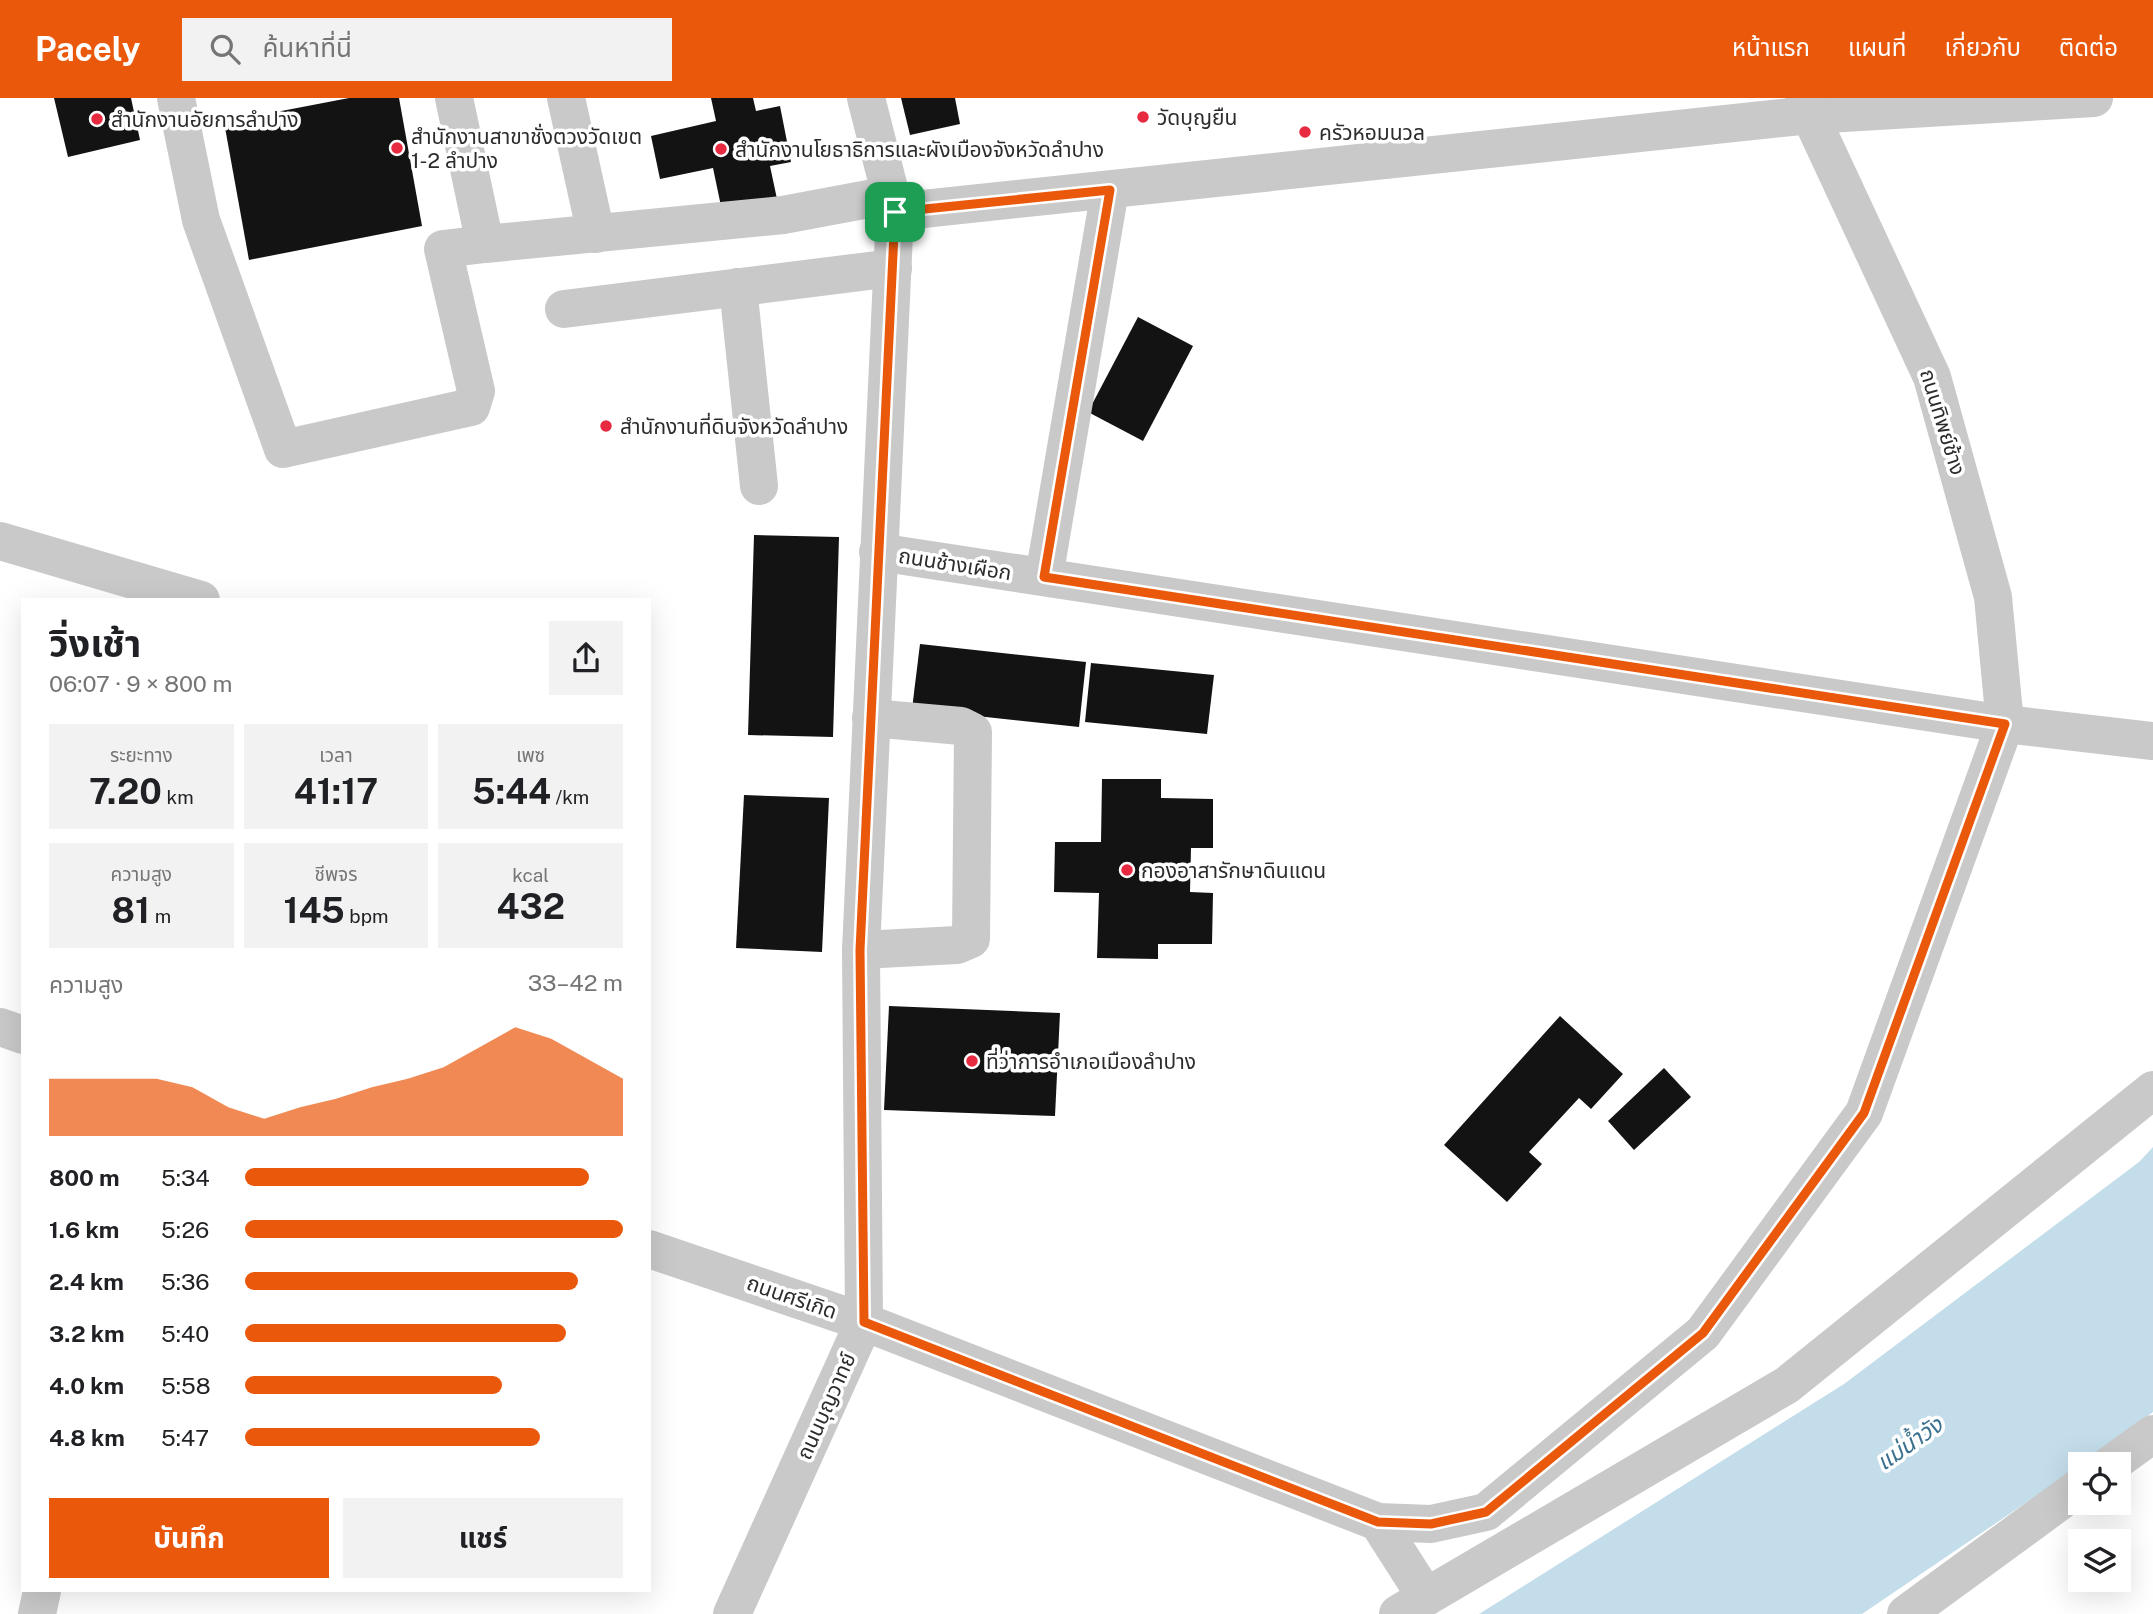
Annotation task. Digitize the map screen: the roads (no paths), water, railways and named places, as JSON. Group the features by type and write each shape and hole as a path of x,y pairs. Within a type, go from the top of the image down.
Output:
{"street":[{"path":"176,98 201,220 283,449 471,407 476,391 443,249 893,204 1110,190 1807,107 2094,98"},
{"path":"454,98 485,244"},
{"path":"566,98 596,234"},
{"name":"ถนนบุญวาทย์","path":"732,1614 864,1322 860,950 893,268 893,204 866,98"},
{"name":"ถนนทิพย์ช้าง","path":"1807,107 1932,377 1993,597 2005,724"},
{"path":"1044,577 1110,190"},
{"path":"564,309 893,268"},
{"path":"738,287 759,486"},
{"path":"0,541 194,598"},
{"name":"ถนนช้างเผือก","path":"878,552 2005,724 2153,741"},
{"path":"860,950 957,945 971,939 973,732 961,726 871,718"},
{"name":"ถนนศรีเกิด","path":"651,1250 864,1322 1378,1522 1431,1524 1486,1512 1703,1333 1864,1113 2005,724"},
{"path":"0,1027 21,1034"},
{"path":"1378,1522 1412,1606 1787,1385 2153,1090"},
{"path":"2128,1452 2153,1434"},
{"path":"1906,1614 2068,1496"},
{"path":"37,1614 42,1592"}],"water":[{"name":"แม่น้ำวัง","path":"2153,1147 2153,1412 2099,1452 2068,1452 2068,1474 1862,1614 1479,1614 1844,1384 2139,1162"}],"place":[{"name":"วัดบุญยืน","path":"1143,117"},
{"name":"สำนักงานอัยการลำปาง","path":"97,119"},
{"name":"ครัวหอมนวล","path":"1305,132"},
{"name":"สำนักงานสาขาชั่งตวงวัดเขต 1-2 ลำปาง","path":"397,148"},
{"name":"สำนักงานโยธาธิการและผังเมืองจังหวัดลำปาง","path":"721,149"},
{"name":"สำนักงานที่ดินจังหวัดลำปาง","path":"606,426"},
{"name":"กองอาสารักษาดินแดน","path":"1127,870"},
{"name":"ที่ว่าการอำเภอเมืองลำปาง","path":"972,1061"}]}
